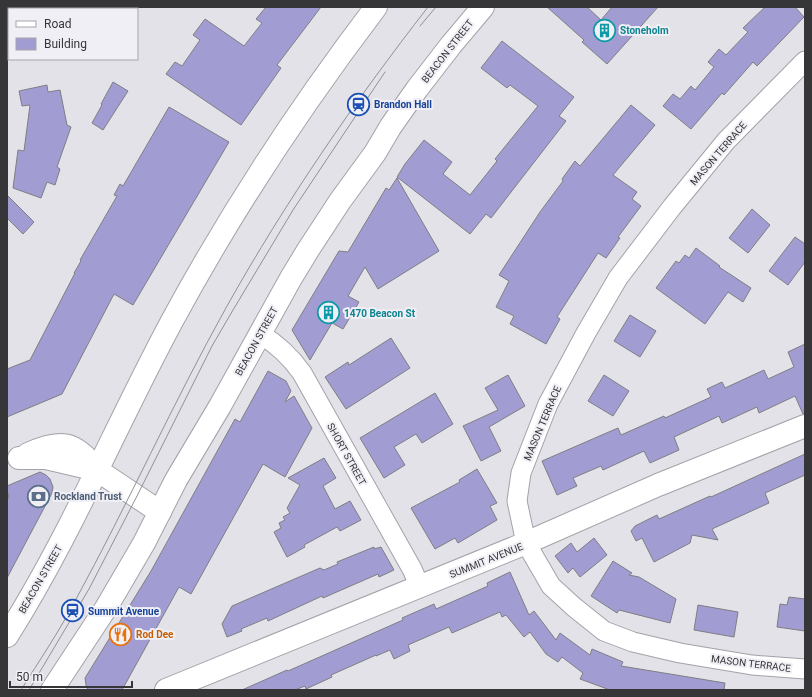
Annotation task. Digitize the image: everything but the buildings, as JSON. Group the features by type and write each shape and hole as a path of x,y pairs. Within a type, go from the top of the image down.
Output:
{"main road":[{"name":"BEACON STREET","path":"7,636 45,572 172,321 231,217 319,84 376,7"},
{"name":"BEACON STREET","path":"59,687 144,543 176,480 291,278 340,201 375,153 391,126 417,90 483,7"},
{"name":"SUMMIT AVENUE","path":"173,689 526,543 658,485 805,426"},
{"path":"13,460 52,444 64,444 82,454 96,470 160,512"}],"street":[{"name":"MASON TERRACE","path":"805,61 726,141 674,204 618,278 586,332 548,404 521,473 517,501 526,543 551,586 604,631 633,642 680,653 752,665 805,669"},
{"name":"SHORT STREET","path":"260,334 274,342 284,351 295,362 302,373 412,569 420,587"}],"tram line":[{"path":"21,690 69,613 114,528 207,343 273,228 347,116 428,7"},
{"path":"420,26 436,7"},
{"path":"29,690 89,589 212,346 293,210 385,72"}],"place":[{"name":"Stoneholm","path":"605,30"},
{"name":"Brandon Hall","path":"359,104"},
{"name":"1470 Beacon St","path":"328,313"},
{"name":"Rockland Trust","path":"39,496"},
{"name":"Summit Avenue","path":"73,611"},
{"name":"Rod Dee","path":"121,634"}]}
